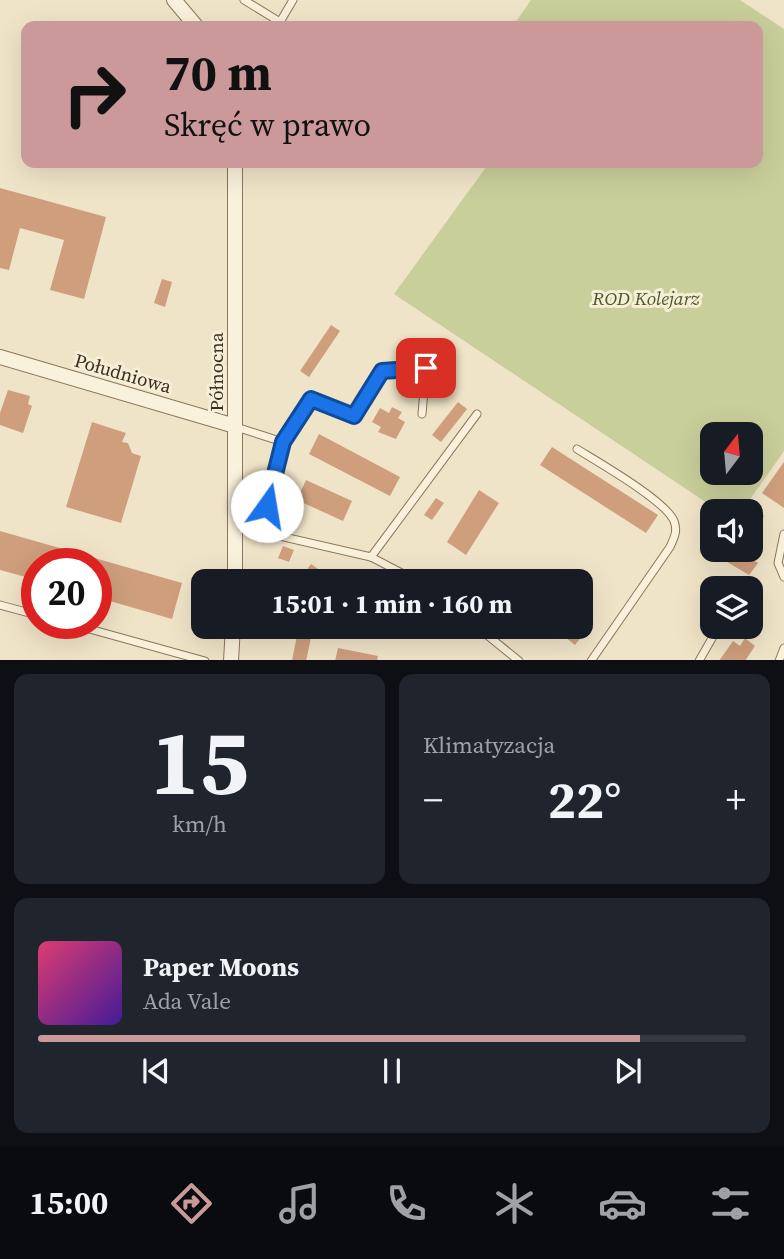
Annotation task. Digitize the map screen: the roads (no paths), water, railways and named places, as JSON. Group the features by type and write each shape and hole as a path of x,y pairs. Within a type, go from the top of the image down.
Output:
{"street":[{"path":"173,0 192,21"},
{"name":"Północna","path":"235,168 235,569"},
{"name":"Południowa","path":"0,357 235,426"},
{"path":"231,660 232,639"}],"lane":[{"path":"244,0 278,21"},
{"path":"281,21 293,0"},
{"path":"267,506 283,442 311,399 354,416 382,371 426,368 422,414"},
{"path":"371,557 477,414"},
{"path":"235,426 283,442"},
{"path":"577,449 659,503 674,519 677,533 591,660"},
{"path":"235,526 371,557 394,569"},
{"path":"784,534 778,562 784,577"},
{"path":"0,605 21,611"},
{"path":"112,635 205,660"},
{"path":"492,639 519,660"},
{"path":"699,660 711,639"},
{"path":"779,660 784,648"}],"park label":[{"name":"ROD Kolejarz","path":"646,298"}]}
